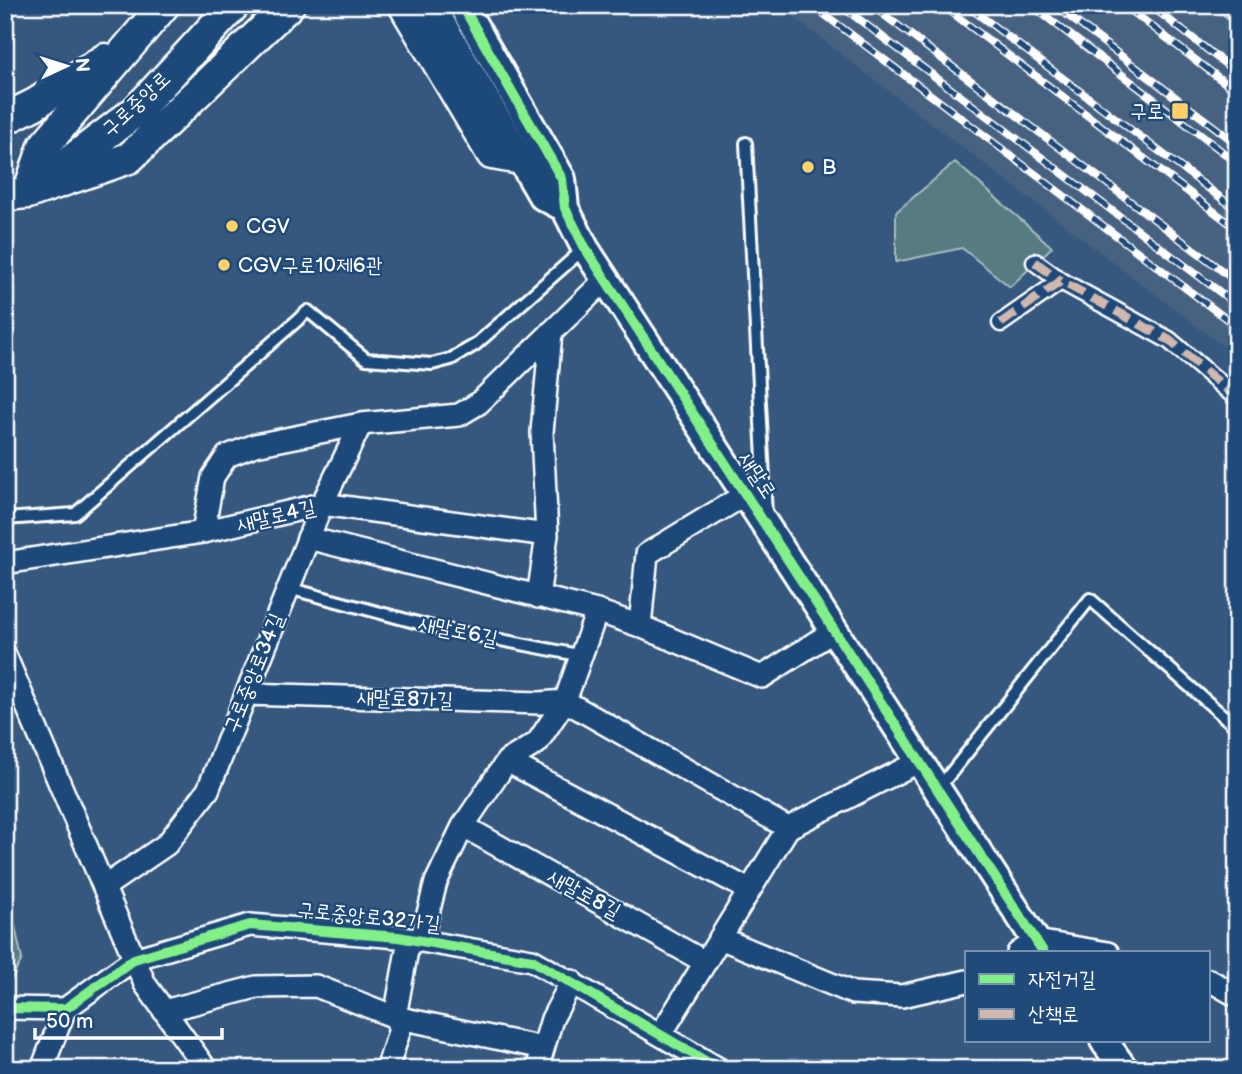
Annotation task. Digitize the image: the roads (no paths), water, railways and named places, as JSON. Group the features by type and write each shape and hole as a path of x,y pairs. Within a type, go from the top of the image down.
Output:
{"main road":[{"name":"구로중앙로","path":"17,194 44,146 164,5"},
{"name":"구로중앙로","path":"17,194 135,111 234,5"},
{"path":"17,194 129,158 289,5"},
{"path":"404,5 492,154 521,159"},
{"path":"5,119 35,104 132,42"}],"street":[{"name":"새말로","path":"431,5 542,196 565,208"},
{"name":"새말로","path":"462,5 562,179 565,208 585,248 938,789 1033,949"},
{"name":"구로중앙로","path":"5,213 17,194"},
{"path":"1035,262 1061,281 1170,341 1237,398"},
{"path":"203,533 213,477 227,456 255,445 361,424 459,415 480,403 605,280"},
{"path":"1001,323 1061,281"},
{"path":"538,597 547,535 542,432 551,332"},
{"name":"구로중앙로34길","path":"104,887 167,844 208,790 322,504 361,424"},
{"name":"새말로","path":"640,626 647,554 746,494"},
{"name":"새말로4길","path":"5,563 203,533 322,504 547,535"},
{"path":"308,538 597,611 762,677 835,630"},
{"path":"387,1069 400,1029 395,1017 415,940 436,882 463,826 507,761 537,743 565,701 597,611"},
{"path":"5,655 145,984 206,1069"},
{"name":"새말로8가길","path":"246,694 565,701 788,828"},
{"path":"507,761 749,890"},
{"path":"661,1034 788,828 919,761"},
{"name":"새말로8길","path":"463,826 705,962"},
{"name":"구로중앙로32가길","path":"65,1009 134,959 250,925 415,940 532,960 719,1069"},
{"path":"720,938 853,993 902,996 965,981"},
{"path":"1033,949 1070,951"},
{"path":"537,1069 552,1019 572,981"},
{"path":"1210,981 1237,996"},
{"path":"164,1011 256,987 316,986 395,1017 543,1048"},
{"path":"5,1008 65,1009 42,1069"},
{"path":"1105,1042 1124,1069"}],"lane":[{"path":"746,143 767,525"},
{"path":"5,519 75,514 308,311 366,359 432,364 451,359 475,345 585,248"},
{"name":"새말로6길","path":"288,588 433,627 583,656"},
{"path":"938,789 1090,600 1237,728"}],"railway":[{"path":"812,5 1237,327"},
{"path":"840,5 1237,305"},
{"path":"871,5 1237,282"},
{"path":"942,5 1237,229"},
{"path":"966,5 1237,210"},
{"path":"1031,5 1237,163"},
{"path":"1054,5 1237,144"},
{"path":"1124,5 1237,92"},
{"path":"1150,5 1237,73"},
{"path":"1216,5 1237,21"}],"place":[{"name":"구로","path":"1180,111"},
{"name":"B","path":"808,167"},
{"name":"CGV","path":"232,226"},
{"name":"CGV구로10제6관","path":"224,265"}]}
